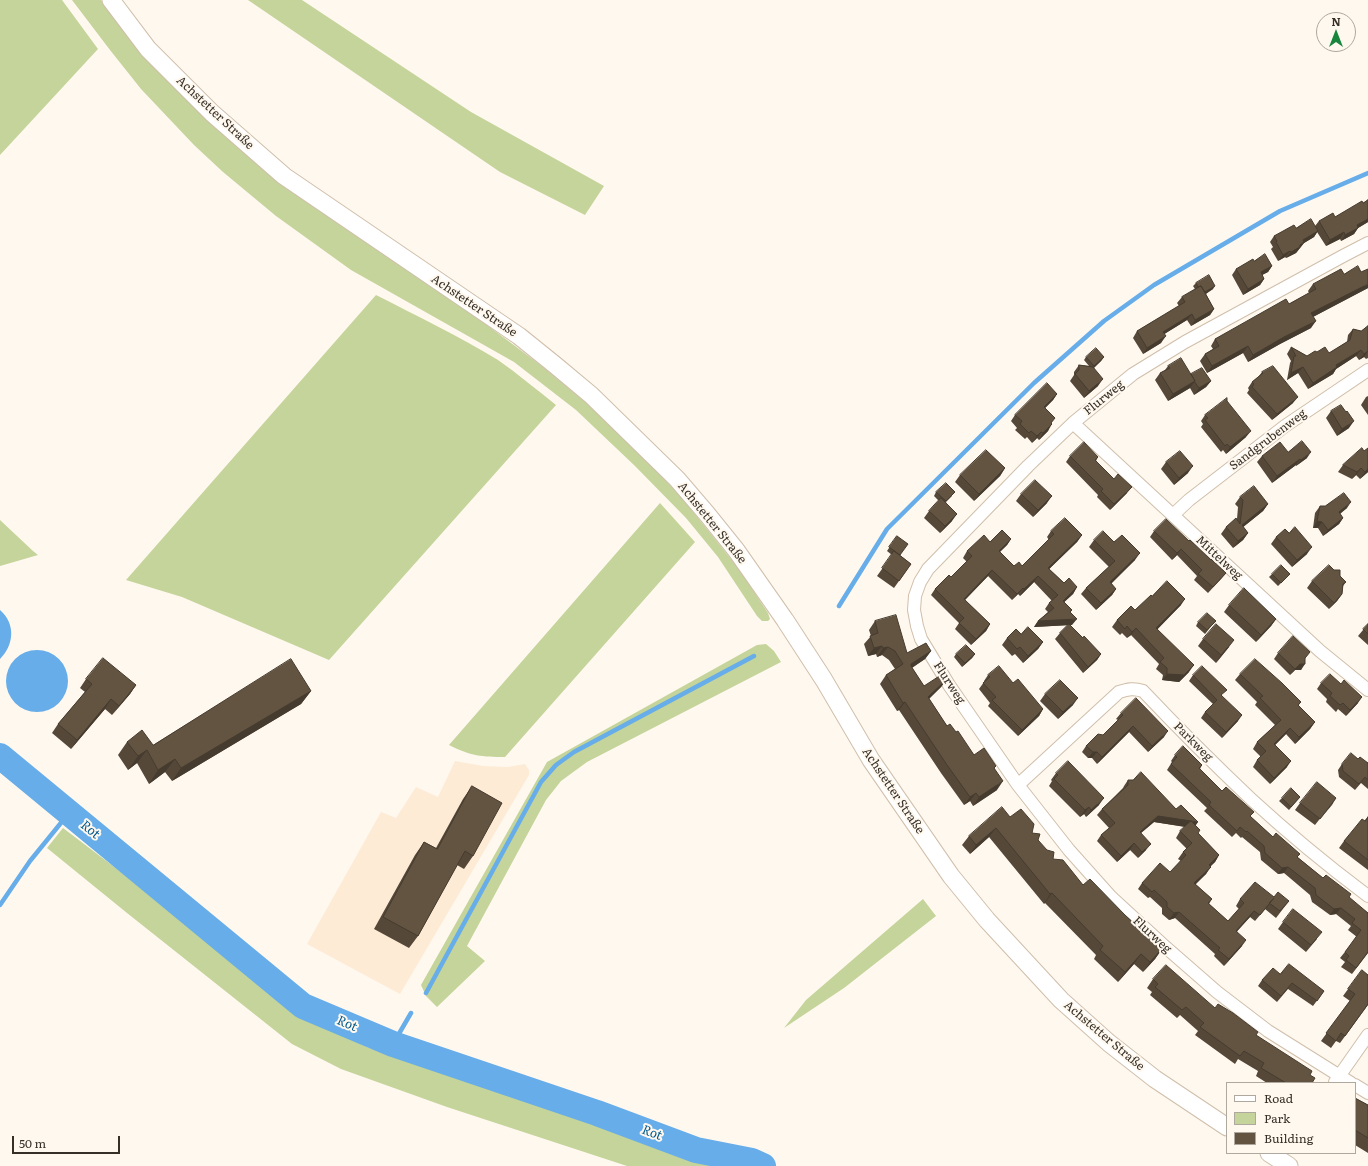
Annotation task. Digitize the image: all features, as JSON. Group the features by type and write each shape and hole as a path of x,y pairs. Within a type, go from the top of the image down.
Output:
{"main road":[{"name":"Achstetter Straße","path":"111,0 148,48 212,113 284,176 519,336 591,395 676,479 707,514 761,585 824,680 871,760 951,876 987,920 1061,1000 1109,1043 1155,1079 1226,1126"},
{"path":"1272,1154 1288,1160"}],"street":[{"name":"Flurweg","path":"1346,1082 1336,1080 1217,992 1111,897 1069,850 1018,786 949,685 921,639 914,610 915,596 920,582 928,569 1028,466 1073,423 1134,374 1185,342 1368,243"},
{"name":"Sandgrubenweg","path":"1173,515 1188,500 1285,426 1368,370"},
{"name":"Mittelweg","path":"1073,423 1320,651 1368,690"},
{"name":"Parkweg","path":"1018,786 1119,692 1129,689 1143,691 1214,764 1252,800 1318,857 1368,896"},
{"path":"1336,1080 1368,1035"},
{"path":"1356,1086 1368,1092"}],"shaded area":[{"path":"455,761 483,766 508,767 525,764 529,770 529,775 400,994 307,944 381,812 396,818 416,787 438,797"}],"green space":[{"path":"0,0 62,0 98,49 0,155"},
{"path":"72,0 101,0 121,25 182,91 543,367 601,415 682,498 739,569 768,613 770,619 768,621 762,621 757,616 718,557 686,518 635,466 576,410 514,362 351,270 276,216 223,172 194,145 141,89"},
{"path":"248,0 302,0 471,112 604,186 585,215 500,172"},
{"path":"376,295 453,334 498,360 556,405 329,660 182,597 126,580"},
{"path":"660,503 695,542 505,757 477,755 464,752 449,745"},
{"path":"0,520 33,551 38,555 0,566"},
{"path":"766,644 774,651 781,662 587,762 561,781 546,800 467,946 485,961 437,1007 426,996 421,985 547,762 757,645"},
{"path":"63,828 146,891 261,986 307,1016 367,1047 555,1110 684,1159 715,1166 627,1166 447,1107 341,1069 292,1044 47,848"},
{"path":"923,899 936,916 844,988 784,1028 806,1000"}],"water":[{"path":"0,610 9,622 11,634 8,647 0,659"},
{"path":"31,650 43,650 59,659 66,669 68,681 66,693 59,703 43,712 31,712 20,707 11,698 6,687 6,675 11,664 20,655"}],"building":[{"path":"1368,200 1368,219 1357,225 1358,228 1345,235 1344,232 1330,240 1319,221 1333,213 1335,217 1362,201 1363,203"},
{"path":"1311,219 1318,231 1303,240 1304,242 1300,245 1300,247 1283,255 1274,236 1294,225 1296,228"},
{"path":"1265,254 1272,266 1261,272 1264,279 1248,289 1236,269"},
{"path":"1358,266 1361,272 1368,269 1368,284 1311,313 1316,321 1253,355 1248,346 1212,366 1205,354 1219,346 1215,339 1286,299 1289,304 1316,289 1313,284 1341,269 1344,274"},
{"path":"1209,275 1215,286 1205,292 1201,286 1198,287 1196,283"},
{"path":"1201,286 1214,309 1195,320 1192,314 1163,332 1166,336 1147,348 1137,331 1185,302 1182,297"},
{"path":"1368,326 1368,351 1364,354 1361,350 1336,365 1337,367 1313,383 1303,367 1291,373 1294,356 1296,356 1291,347 1307,356 1325,347 1329,353 1350,340 1353,329 1361,331"},
{"path":"1096,348 1104,357 1094,366 1086,357"},
{"path":"1181,358 1195,381 1173,394 1160,373 1170,368 1168,366"},
{"path":"1079,365 1093,367 1103,379 1089,391 1075,374 1079,370"},
{"path":"1273,366 1298,397 1277,414 1252,387 1254,384 1252,382 1263,373 1262,372"},
{"path":"1202,368 1211,381 1199,388 1191,374"},
{"path":"1047,383 1057,394 1044,407 1055,418 1051,423 1052,424 1043,433 1041,432 1037,436 1031,431 1029,433 1020,424 1022,421 1015,415"},
{"path":"1227,398 1227,401 1251,431 1230,447 1227,444 1225,446 1205,420 1208,418 1205,415"},
{"path":"1341,405 1354,421 1342,429 1331,411"},
{"path":"1302,441 1311,452 1277,476 1262,456 1280,442 1288,452"},
{"path":"1084,442 1098,457 1095,460 1114,479 1118,474 1132,487 1114,504 1101,491 1103,489 1070,456"},
{"path":"1362,448 1364,451 1368,448 1368,469 1365,472 1361,468 1357,472 1343,465"},
{"path":"986,450 1005,468 979,494 960,475"},
{"path":"1180,451 1193,466 1179,478 1166,462"},
{"path":"1035,480 1052,496 1038,510 1021,494"},
{"path":"946,483 955,492 946,501 936,492"},
{"path":"1254,486 1268,504 1242,525 1248,533 1238,541 1226,527 1236,518 1240,524 1243,500 1240,497"},
{"path":"1344,493 1351,502 1339,512 1343,518 1328,530 1322,522 1317,521 1320,506 1325,506"},
{"path":"941,498 957,514 945,526 929,511"},
{"path":"1065,518 1082,535 1048,568 1064,583 1069,578 1077,587 1063,601 1072,610 1070,612 1077,619 1038,621 1054,608 1049,603 1058,595 1038,576 1017,594 992,570 964,599 990,624 976,639 959,623 964,618 935,589 949,575 951,577 972,556 967,551 984,535 990,542 1002,530 1011,539 999,551 1014,566 1019,562 1022,566 1054,534 1051,531"},
{"path":"1166,519 1226,573 1213,587 1198,574 1202,570 1181,549 1177,553 1154,531"},
{"path":"1295,527 1312,547 1297,560 1276,537 1285,529 1289,533"},
{"path":"1103,531 1114,542 1122,535 1140,553 1110,582 1116,589 1101,603 1086,588 1115,561 1094,540"},
{"path":"897,536 908,544 900,555 889,547"},
{"path":"894,551 911,564 899,581 882,568"},
{"path":"1281,565 1290,574 1281,583 1272,574"},
{"path":"1329,565 1334,570 1340,570 1340,576 1346,582 1343,584 1342,594 1334,603 1312,581"},
{"path":"1167,581 1185,599 1156,628 1194,665 1184,675 1167,674 1167,668 1160,662 1164,658 1136,628 1132,632 1127,626 1125,629 1117,620 1131,606 1135,610"},
{"path":"1244,588 1276,619 1261,635 1229,605"},
{"path":"1207,613 1216,621 1207,630 1198,622"},
{"path":"896,615 907,653 926,643 931,651 911,664 924,686 944,673 947,679 928,697 947,726 950,724 956,732 958,731 974,755 984,748 996,766 994,768 1003,781 979,797 976,793 970,797 905,702 903,703 886,675 903,664 895,651 888,647 883,648 882,646 874,648 870,636 878,633 875,621"},
{"path":"1069,624 1083,638 1084,636 1101,654 1088,667 1060,633"},
{"path":"1216,624 1234,640 1221,655 1203,639"},
{"path":"1368,624 1368,634 1363,629"},
{"path":"1028,627 1043,642 1028,656 1020,647 1017,649 1007,638 1016,629 1021,634"},
{"path":"1293,636 1310,652 1305,658 1305,664 1300,664 1295,669 1278,653"},
{"path":"966,645 975,654 965,663 956,654"},
{"path":"103,658 136,685 119,706 111,699 77,740 58,724 92,684 86,679"},
{"path":"291,659 311,691 181,768 175,759 158,770 147,750 138,756 127,742 142,730 153,745"},
{"path":"1255,659 1301,702 1298,705 1315,722 1299,737 1290,728 1274,744 1291,761 1274,778 1257,760 1266,751 1257,742 1281,720 1260,698 1263,696 1240,674"},
{"path":"999,666 1013,683 1018,679 1043,709 1022,730 992,700 996,697 983,683 990,677 988,675"},
{"path":"1202,666 1227,690 1221,695 1242,715 1226,732 1205,712 1217,700 1193,675"},
{"path":"1330,674 1341,684 1344,680 1362,697 1350,710 1343,703 1340,705 1330,696 1332,693 1321,683"},
{"path":"1060,680 1078,698 1063,712 1045,694"},
{"path":"1136,698 1168,731 1152,746 1133,726 1102,757 1097,752 1093,752 1086,746 1098,734 1103,735 1123,715 1121,713"},
{"path":"1183,746 1202,765 1199,768 1222,791 1226,787 1254,812 1250,816 1273,837 1276,833 1300,854 1297,857 1323,878 1326,875 1351,894 1349,897 1368,913 1368,952 1356,968 1346,960 1349,956 1345,952 1361,930 1352,923 1355,919 1341,908 1334,909 1316,895 1315,888 1288,867 1282,868 1265,853 1264,846 1247,831 1246,832 1240,827 1237,831 1209,805 1211,802 1171,764 1177,757 1175,755"},
{"path":"1351,753 1358,759 1360,757 1368,763 1368,780 1365,777 1359,784 1343,771 1342,764"},
{"path":"1068,761 1104,798 1091,810 1089,807 1085,810 1054,779 1058,775 1056,773"},
{"path":"1141,772 1176,809 1181,805 1198,822 1158,816 1140,832 1151,844 1142,852 1134,843 1121,856 1101,835 1115,823 1102,809 1128,785 1128,780 1133,780"},
{"path":"1317,782 1336,798 1320,819 1300,803"},
{"path":"472,786 502,803 473,856 465,851 418,936 383,917 424,842 437,849"},
{"path":"1291,788 1300,797 1291,807 1282,798"},
{"path":"1002,807 1010,817 1021,809 1034,824 1032,833 1040,834 1038,840 1047,850 1054,852 1053,859 1063,860 1083,885 1090,879 1125,915 1162,949 1150,962 1141,954 1125,972 1100,950 1103,946 1052,893 1050,894 996,828 976,845 969,836"},
{"path":"1368,817 1368,860 1344,841 1362,819 1365,821"},
{"path":"1191,821 1200,830 1198,833 1219,855 1209,865 1211,867 1194,883 1212,899 1208,903 1228,921 1244,903 1240,899 1255,882 1274,897 1278,892 1289,901 1280,911 1270,903 1260,915 1254,911 1236,931 1246,940 1229,959 1218,950 1220,948 1179,912 1174,913 1167,907 1167,902 1154,890 1152,892 1142,883 1160,863 1170,872 1186,855 1183,852 1192,843 1180,831"},
{"path":"1293,909 1322,932 1311,945 1283,922"},
{"path":"1289,964 1324,991 1317,1001 1292,983 1281,996 1262,980 1273,968 1280,974"},
{"path":"1166,965 1215,1008 1218,1004 1233,1013 1258,1032 1256,1035 1312,1071 1310,1075 1315,1078 1313,1082 1284,1082 1261,1068 1264,1063 1244,1051 1240,1056 1200,1027 1204,1023 1186,1007 1182,1010 1155,987 1158,984 1153,979"},
{"path":"1362,970 1368,975 1368,1004 1345,1036 1341,1033 1336,1041 1326,1033 1355,994 1348,989"},
{"path":"1356,1099 1368,1105 1368,1138 1356,1131"}],"waterway":[{"path":"839,606 887,529 1034,383 1104,321 1154,285 1280,211 1368,173"},
{"path":"426,993 541,782 556,765 574,752 754,656"},
{"name":"Rot","path":"0,756 303,1006 393,1044 597,1113 696,1150 752,1161 763,1166"},
{"path":"0,905 30,861 69,813"},
{"path":"393,1044 411,1013"}]}
